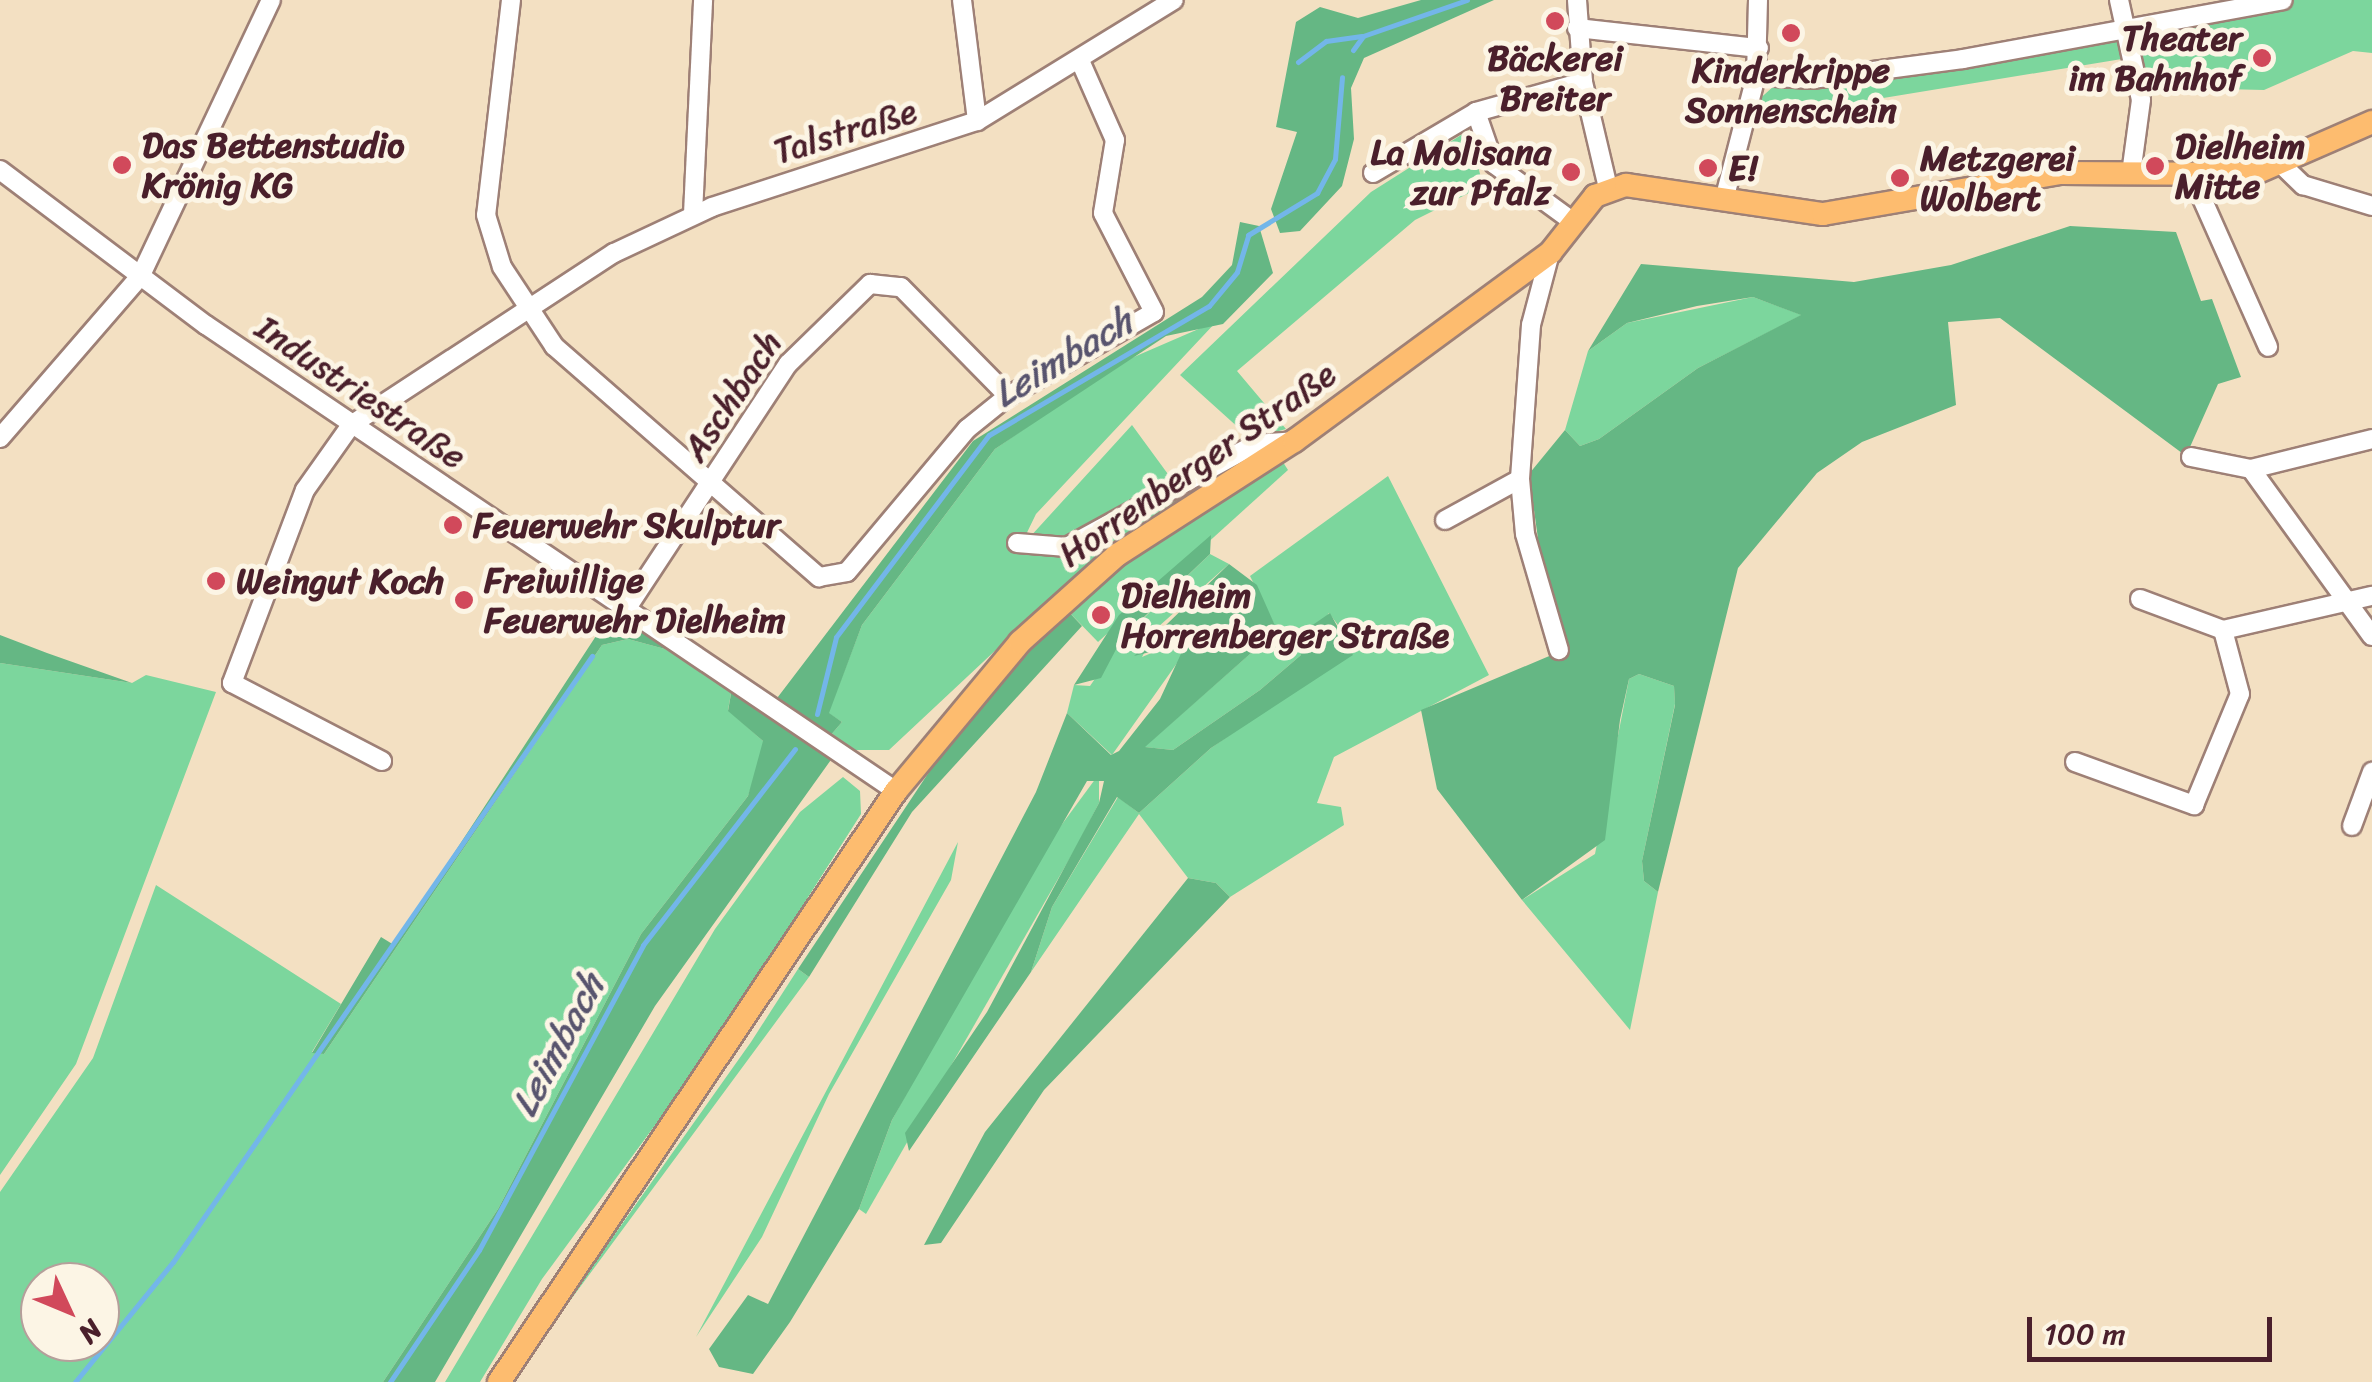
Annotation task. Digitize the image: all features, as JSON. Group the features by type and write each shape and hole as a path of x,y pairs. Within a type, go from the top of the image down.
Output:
{"main road":[{"path":"1608,188 1823,214 2060,173 2192,176 2283,166 2372,122"},
{"name":"Horrenberger Straße","path":"499,1382 736,1040 896,791 1064,599 1116,554 1294,441 1550,253 1608,188"}],"street":[{"path":"0,438 141,276 270,0"},
{"path":"511,0 486,215 496,255 554,346 819,578 834,579 1008,396 1154,312 1103,212 1115,140 1081,63"},
{"path":"693,214 703,0"},
{"path":"962,0 977,121"},
{"name":"Talstraße","path":"350,425 526,306 693,214 977,121 1081,63 1174,0"},
{"path":"1577,0 1583,82 1608,188"},
{"path":"2119,0 2130,30 2141,100 2131,174"},
{"path":"1756,76 1812,79 2130,30 2283,0"},
{"path":"1724,200 1756,76 1758,5"},
{"path":"1577,28 1759,48"},
{"path":"1373,173 1476,112 1583,82"},
{"path":"1476,112 1494,164 1575,224"},
{"path":"2283,166 2303,185 2372,206"},
{"name":"Industriestraße","path":"0,170 350,425 896,791"},
{"path":"2192,176 2268,347"},
{"path":"1550,253 1531,324 1520,479 1525,534 1558,650"},
{"name":"Aschbach","path":"625,611 788,364 870,284 901,287 1008,396"},
{"path":"350,425 305,490 232,683 382,761"},
{"path":"2190,457 2251,469 2372,438"},
{"path":"1017,543 1067,548 1255,444 1294,441"},
{"path":"2251,469 2363,598 2372,636"},
{"path":"1445,520 1520,479"},
{"path":"2140,600 2223,630 2363,598"},
{"path":"2075,762 2194,805 2240,694 2223,630"},
{"path":"2352,826 2372,772"}],"green space":[{"path":"1421,0 1494,0 1364,58 1351,88 1354,139 1342,186 1300,231 1280,233 1271,209 1297,132 1276,127 1296,22 1320,7 1358,18"},
{"path":"2283,0 2372,0 2372,53 2353,51 2264,90 2139,87 2134,57 1865,101 1798,109 1755,103 1775,85"},
{"path":"1469,130 1483,186 1415,220 1237,371 1286,429 1251,439 1180,375 1371,192"},
{"path":"1240,222 1259,226 1273,273 1223,324 1166,336 995,449 862,625 829,713 842,722 830,736 833,757 655,1006 435,1382 383,1382 498,1209 641,934 748,796 763,741 728,711 732,688 768,710 973,441 1202,297 1232,265"},
{"path":"2070,226 2176,232 2201,301 2212,299 2241,377 2218,384 2186,456 2000,318 1948,322 1956,405 1862,442 1817,473 1738,568 1658,892 1644,881 1642,861 1675,705 1674,686 1639,674 1629,679 1620,720 1605,840 1522,900 1437,789 1421,710 1554,654 1529,474 1565,430 1580,446 1599,439 1698,368 1801,315 1753,297 1697,306 1627,323 1588,351 1641,264 1854,282 1951,265"},
{"path":"1753,297 1802,315 1698,368 1599,439 1580,446 1565,430 1588,351 1627,323"},
{"path":"1217,321 1036,514 1019,549 1132,425 1173,481 1273,448 1075,576 889,750 854,750 830,736 842,722 828,713 862,625 995,449 1120,363"},
{"path":"1281,459 1288,470 1098,642 1067,610 1118,564"},
{"path":"1388,476 1489,675 1334,757 1317,803 1341,807 1344,825 1230,897 1216,883 1188,878 1139,814 1031,972 1052,907 1118,797 1139,813 1211,748 1355,648 1329,613 1301,655 1260,690 1173,750 1144,747 1277,630 1250,576"},
{"path":"1211,535 1210,554 1122,638 1101,678 1074,685 1119,615"},
{"path":"1210,554 1229,564 1158,627 1142,657 1180,641 1187,649 1112,755 1067,713 1074,685 1090,686 1122,639"},
{"path":"1229,564 1257,585 1277,630 1145,747 1173,750 1260,690 1301,655 1301,633 1330,613 1353,655 1211,748 1139,813 1117,797 1052,907 1031,972 909,1151 905,1133 987,1012 1099,803 1104,781 1087,781 892,1120 859,1209 790,1322 753,1374 719,1367 709,1349 748,1295 768,1304 1036,792 1067,713 1111,755 1119,751 1160,699 1186,643 1134,656"},
{"path":"1067,610 1082,626 912,812 809,977 798,969 951,739"},
{"path":"611,613 676,652 628,639 602,645 324,1054 312,1053 381,937 394,945"},
{"path":"0,635 47,653 132,683 0,663"},
{"path":"628,639 676,652 732,688 728,710 763,741 764,752 748,796 641,934 498,1209 383,1382 0,1382 0,1192 93,1058 156,885 341,1004 312,1052 324,1054 602,645"},
{"path":"0,663 132,683 146,675 216,692 76,1064 0,1175"},
{"path":"1639,674 1674,686 1675,704 1642,861 1644,881 1658,892 1630,1030 1522,900 1595,854 1629,679"},
{"path":"1099,774 1099,803 1078,844 866,1214 859,1209 892,1120 1029,869"},
{"path":"843,777 860,791 861,814 714,1045 542,1279 480,1382 445,1382 715,929 800,812"},
{"path":"958,842 951,880 829,1094 762,1237 696,1337"},
{"path":"1188,878 1216,883 1230,897 1044,1090 941,1243 924,1245 985,1132"},
{"path":"798,969 809,977 510,1382 751,1042"}],"waterway":[{"name":"Leimbach","path":"1353,50 1363,36 1467,0"},
{"name":"Leimbach","path":"1298,62 1326,41 1362,36"},
{"name":"Leimbach","path":"817,714 836,637 989,435 1209,306 1237,272 1248,235 1317,193 1335,159 1342,77"},
{"path":"75,1382 173,1262 592,656"},
{"name":"Leimbach","path":"390,1382 479,1250 643,945 795,749"}],"place":[{"name":"Bäckerei Breiter","path":"1555,21"},
{"name":"Kinderkrippe Sonnenschein","path":"1791,33"},
{"name":"Theater im Bahnhof","path":"2262,58"},
{"name":"Das Bettenstudio Krönig KG","path":"122,165"},
{"name":"Dielheim Mitte","path":"2155,166"},
{"name":"E!","path":"1708,168"},
{"name":"La Molisana zur Pfalz","path":"1571,172"},
{"name":"Metzgerei Wolbert","path":"1900,178"},
{"name":"Feuerwehr Skulptur","path":"453,525"},
{"name":"Weingut Koch","path":"216,581"},
{"name":"Freiwillige Feuerwehr Dielheim","path":"464,600"},
{"name":"Dielheim Horrenberger Straße","path":"1101,615"}]}
